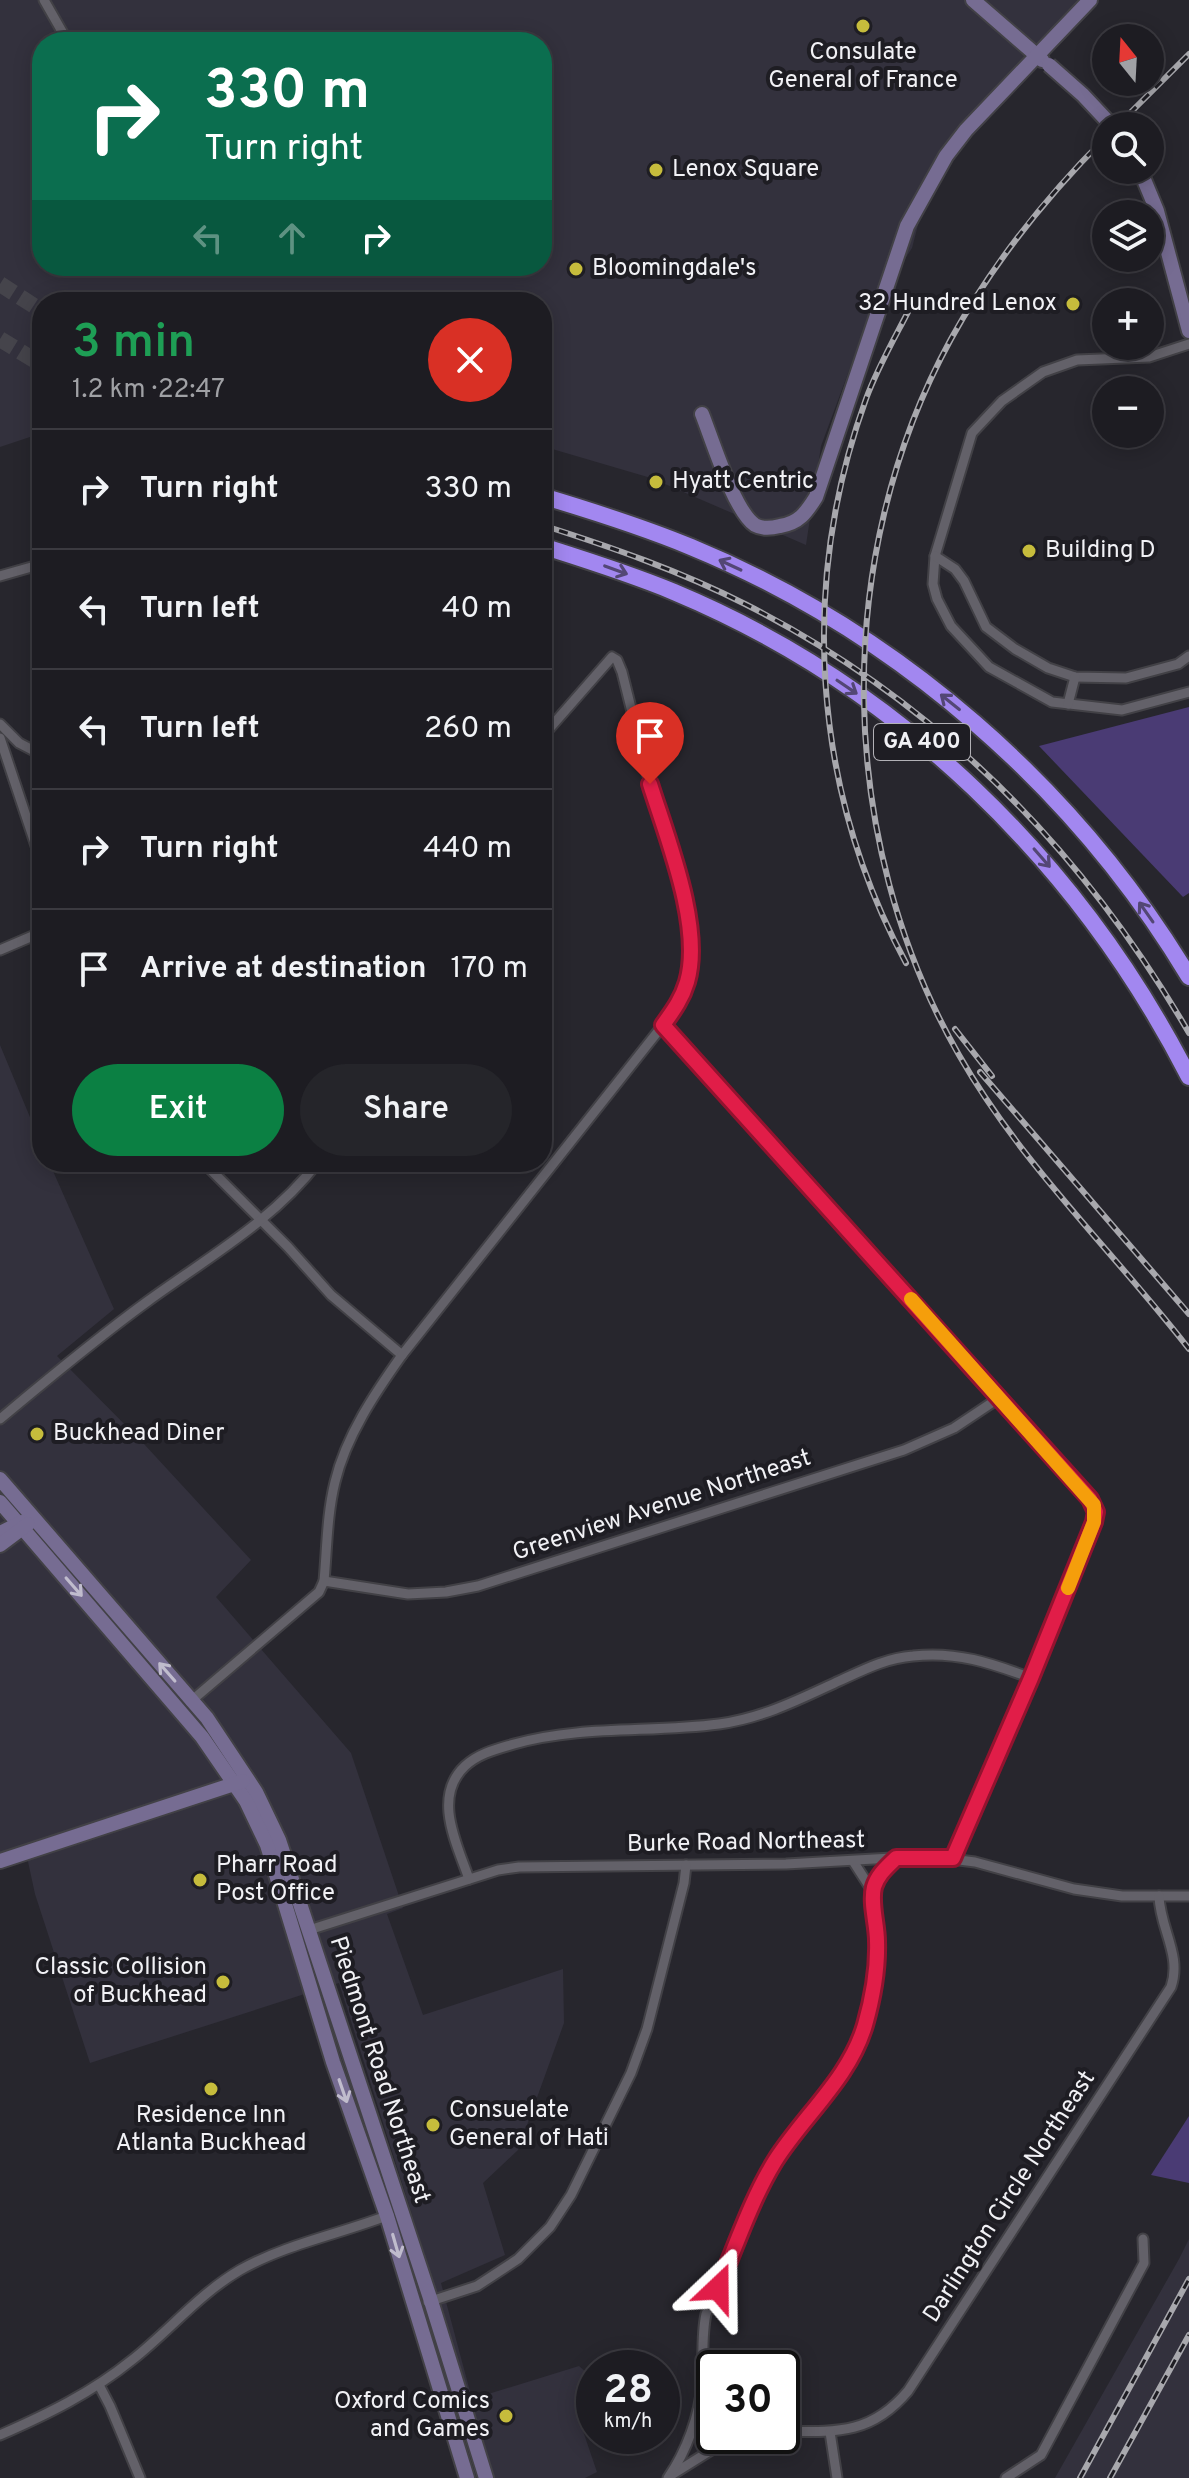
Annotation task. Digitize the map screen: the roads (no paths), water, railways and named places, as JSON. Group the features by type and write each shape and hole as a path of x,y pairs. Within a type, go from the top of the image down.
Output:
{"highway":[{"name":"GA 400","path":"552,499 626,522 726,562 821,612 910,671 995,741 1071,817 1139,901 1189,977"},
{"name":"GA 400","path":"552,549 674,592 737,621 825,672 882,710 927,746 1011,824 1078,902 1138,986 1189,1077"}],"main road":[{"path":"973,0 1099,112"},
{"path":"702,414 730,485 742,510 754,524 775,528 794,523 806,514 816,497 907,226 946,156 966,130 1043,61 1090,0"},
{"path":"1146,184 1157,211 1189,331"},
{"name":"Piedmont Road Northeast","path":"0,1479 25,1523"},
{"name":"Piedmont Road Northeast","path":"0,1502 25,1523 186,1706 213,1751 241,1782 256,1792 279,1840 486,2478"},
{"path":"0,1533 25,1523"},
{"path":"0,1545 25,1523"},
{"path":"0,1861 241,1782"},
{"name":"Piedmont Road Northeast","path":"241,1782 267,1845 333,2062 387,2216 467,2478"}],"street":[{"path":"44,0 62,32"},
{"path":"1189,344 1140,359 1077,360 1043,372 1002,401 972,433 935,556 933,584 951,626 989,667 1052,702 1122,710 1189,692"},
{"path":"935,556 955,569 964,581 986,627 1048,668 1075,677 1126,678 1178,664 1189,656"},
{"path":"0,576 32,567"},
{"path":"552,726 612,657 620,664 678,876 688,921 691,955 688,979 679,1003 552,1165"},
{"path":"1068,704 1075,677"},
{"path":"0,724 19,743 32,750"},
{"path":"0,738 32,834"},
{"path":"0,950 32,936"},
{"path":"663,1025 1090,1499 1096,1512 1031,1678 953,1858"},
{"path":"213,1172 331,1295 402,1355"},
{"path":"0,1419 102,1335 260,1220 309,1172"},
{"path":"186,1706 312,1600 324,1581 332,1499 340,1465 372,1400 402,1355 547,1172"},
{"name":"Greenview Avenue Northeast","path":"324,1581 408,1594 478,1586 904,1450 954,1428 999,1398"},
{"path":"469,1879 449,1818 448,1796 453,1781 463,1767 491,1750 572,1732 743,1721 777,1710 873,1666 912,1656 945,1654 970,1657 1031,1678"},
{"path":"703,2350 706,2314 763,2183 787,2143 840,2076 863,2030 872,2000 876,1969 873,1892 879,1876 896,1858"},
{"name":"Burke Road Northeast","path":"309,1930 469,1879 519,1867 953,1858 1074,1889 1122,1896 1189,1896"},
{"path":"853,1861 873,1892"},
{"path":"413,2306 477,2286 521,2257 550,2227 571,2195 631,2073 647,2029 686,1865"},
{"name":"Darlington Circle Northeast","path":"800,2431 830,2432 871,2422 908,2391 1171,1987 1176,1961 1160,1913 1159,1896"},
{"path":"0,2435 55,2411 99,2385 203,2296 239,2271 283,2250 401,2209"},
{"path":"1006,2478 1041,2455 1144,2263 1143,2239"},
{"path":"99,2385 140,2478"},
{"path":"670,2477 696,2416"},
{"path":"830,2432 837,2478"},
{"path":"670,2477 705,2454"}],"tunnel":[{"path":"0,284 32,305"},
{"path":"0,339 32,359"}],"railway":[{"path":"1131,112 1189,54"},
{"path":"1092,152 1041,208 984,284 951,339 912,424 884,513 868,605 864,698 871,792 889,884 918,972 959,1055 1010,1133 1189,1349"},
{"path":"906,963 875,896 851,827 834,757 826,685 824,613 831,541 845,469 870,388 908,312"},
{"path":"552,528 645,560 745,604 815,643 880,686 942,734 999,786 1052,842 1101,902 1147,966 1189,1033"},
{"path":"955,1029 992,1076"},
{"path":"980,1072 1189,1314"},
{"path":"1080,2478 1189,2279"},
{"path":"1110,2478 1189,2335"}],"place":[{"name":"Consulate General of France","path":"863,26"},
{"name":"Lenox Square","path":"656,170"},
{"name":"Bloomingdale's","path":"576,269"},
{"name":"32 Hundred Lenox","path":"1073,304"},
{"name":"Hyatt Centric","path":"656,482"},
{"name":"Building D","path":"1029,551"},
{"name":"Buckhead Diner","path":"37,1434"},
{"name":"Pharr Road Post Office","path":"200,1880"},
{"name":"Classic Collision of Buckhead","path":"223,1982"},
{"name":"Residence Inn Atlanta Buckhead","path":"211,2089"},
{"name":"Consuelate General of Hati","path":"433,2125"},
{"name":"Oxford Comics and Games","path":"506,2416"}]}
